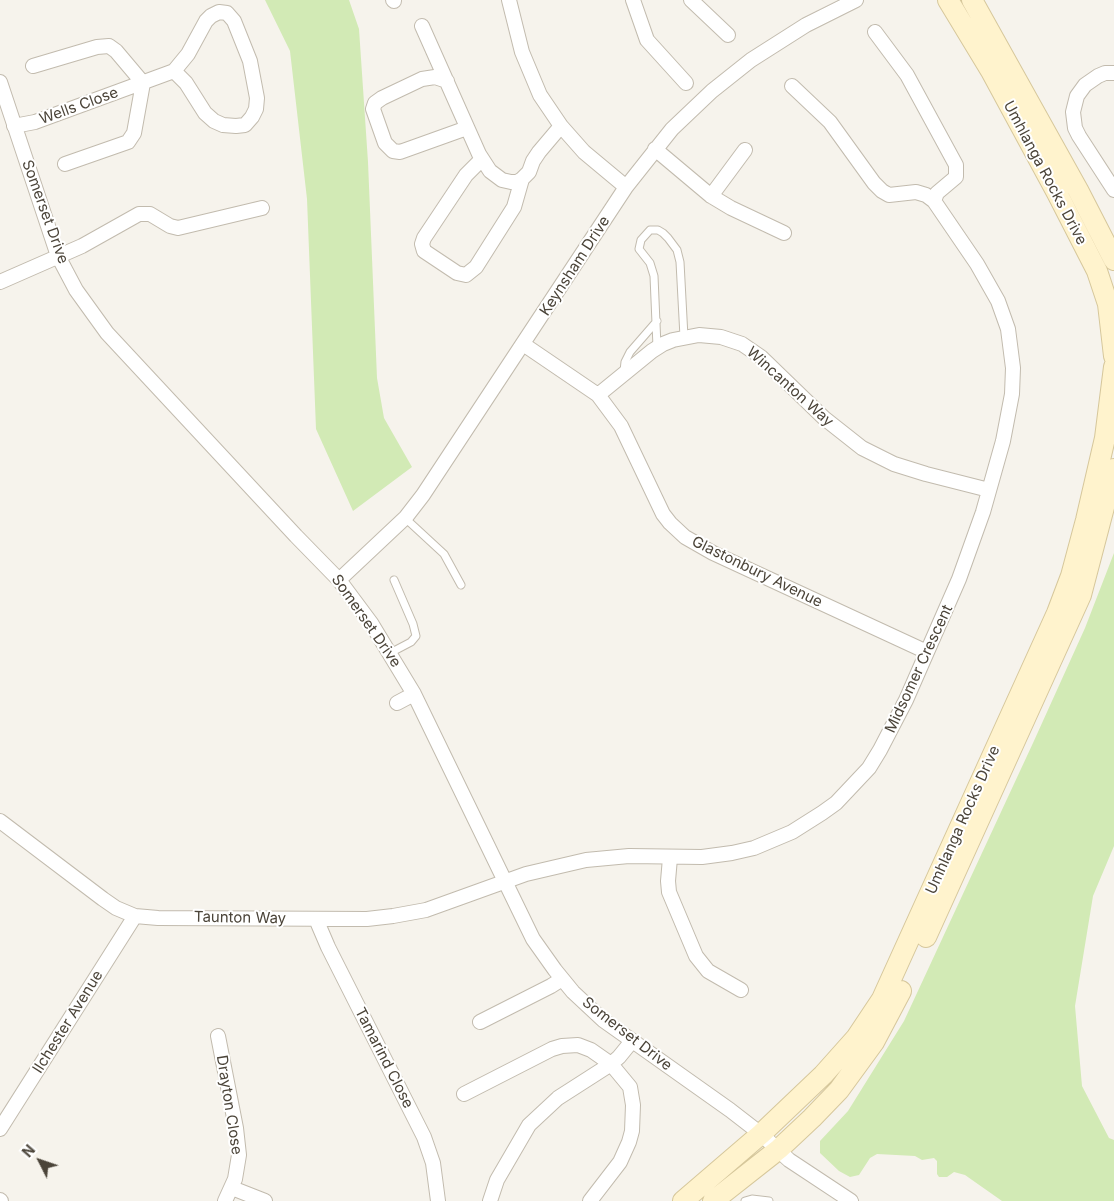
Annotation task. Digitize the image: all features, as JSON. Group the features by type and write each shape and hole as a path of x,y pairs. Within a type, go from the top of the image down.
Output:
{"main road":[{"name":"Umhlanga Rocks Drive","path":"948,0 991,71 1108,283 1108,304 1114,356"},
{"name":"Umhlanga Rocks Drive","path":"972,0 1078,190 1114,260"},
{"path":"1078,190 1114,236"},
{"name":"Umhlanga Rocks Drive","path":"683,1201 761,1134 823,1075 856,1038 882,999 1057,613 1086,520 1105,438 1114,367"},
{"name":"Umhlanga Rocks Drive","path":"713,1201 779,1149 812,1118 839,1090 874,1042 899,995 1081,595 1114,469"}],"street":[{"path":"510,0 522,52 540,95 561,126 584,152 626,187"},
{"path":"691,0 728,35"},
{"name":"Keynsham Drive","path":"339,580 405,518 439,473 626,187 672,129 706,97 751,60 806,25 856,0"},
{"path":"638,3 647,40 654,50 686,83"},
{"path":"215,13 227,13 234,21 250,61 257,98 256,109 252,117 244,125 236,126 214,120 205,113 186,83 174,72 188,54 206,21 215,13"},
{"path":"422,26 482,159 490,171 502,180 516,182 522,179 529,172 533,160 561,126"},
{"path":"792,86 830,122 874,183 882,191 889,194 916,192 934,200 937,193 956,177 956,165 907,76 875,32"},
{"path":"33,66 97,47 109,46 116,51 143,82 134,133 128,142 65,164"},
{"name":"Wells Close","path":"14,126 35,122 174,72"},
{"path":"1114,73 1105,73 1085,85 1077,96 1073,112 1075,128 1079,136 1114,190"},
{"path":"447,81 435,77 422,79 375,103 374,109 386,143 393,151 400,152 468,128"},
{"name":"Somerset Drive","path":"0,82 58,256 76,290 107,333 339,580 371,623 414,694 532,939 562,978 586,1004 632,1041 730,1110 790,1160 849,1201"},
{"path":"656,149 711,196 731,208 784,233"},
{"path":"711,196 745,150"},
{"path":"482,159 466,175 424,238 422,244 424,251 457,273 466,275 476,266 514,207 522,179"},
{"name":"Midsomer Crescent","path":"504,881 533,872 599,858 629,856 702,857 754,848 792,832 822,813 836,803 869,768 906,700 965,565 1003,441 1012,394 1014,368 1010,339 1002,311 977,264 934,200"},
{"path":"0,282 82,246 139,214 150,214 170,226 178,228 262,208"},
{"name":"Wincanton Way","path":"598,395 657,348 673,340 710,335 731,340 761,357 840,431 862,448 894,464 988,490"},
{"name":"Glastonbury Avenue","path":"523,344 598,395 621,426 663,514 686,537 721,557 927,652"},
{"path":"397,703 414,694"},
{"name":"Taunton Way","path":"0,821 103,899 116,908 135,916 316,919 379,918 426,910 504,881"},
{"path":"670,858 669,892 696,956 708,971 742,990"},
{"name":"Ilchester Avenue","path":"0,1129 135,916"},
{"name":"Tamarind Close","path":"316,919 328,947 424,1137 433,1163 438,1201"},
{"path":"480,1022 551,986 562,978"},
{"name":"Drayton Close","path":"218,1036 239,1144 238,1166 232,1188 225,1201"},
{"path":"490,1201 497,1180 529,1125 558,1098 615,1061 632,1041"},
{"path":"464,1094 552,1049 562,1046 578,1045 615,1061 630,1087 633,1105 632,1131 620,1162 590,1201"},
{"path":"232,1188 265,1201"}],"lane":[{"path":"657,348 654,276 650,263 639,249 641,240 650,230 658,230 668,238 673,243 678,255 684,337"},
{"path":"623,374 625,362 630,352 657,321"},
{"path":"405,518 444,554 461,585"},
{"path":"390,653 413,640 416,636 413,624 394,580"},
{"path":"745,1201 752,1199 769,1201"}],"green space":[{"path":"265,0 349,0 359,29 368,162 377,378 384,418 412,467 353,511 316,429 307,199 290,51"},
{"path":"1114,553 1114,846 1093,896 1075,1006 1082,1086 1109,1138 1114,1140 1114,1201 1002,1201 965,1175 954,1172 947,1177 939,1177 937,1174 937,1161 934,1158 922,1160 915,1156 877,1154 870,1158 859,1175 850,1177 839,1171 820,1153 820,1141 848,1111 904,1021 1085,628"}]}
